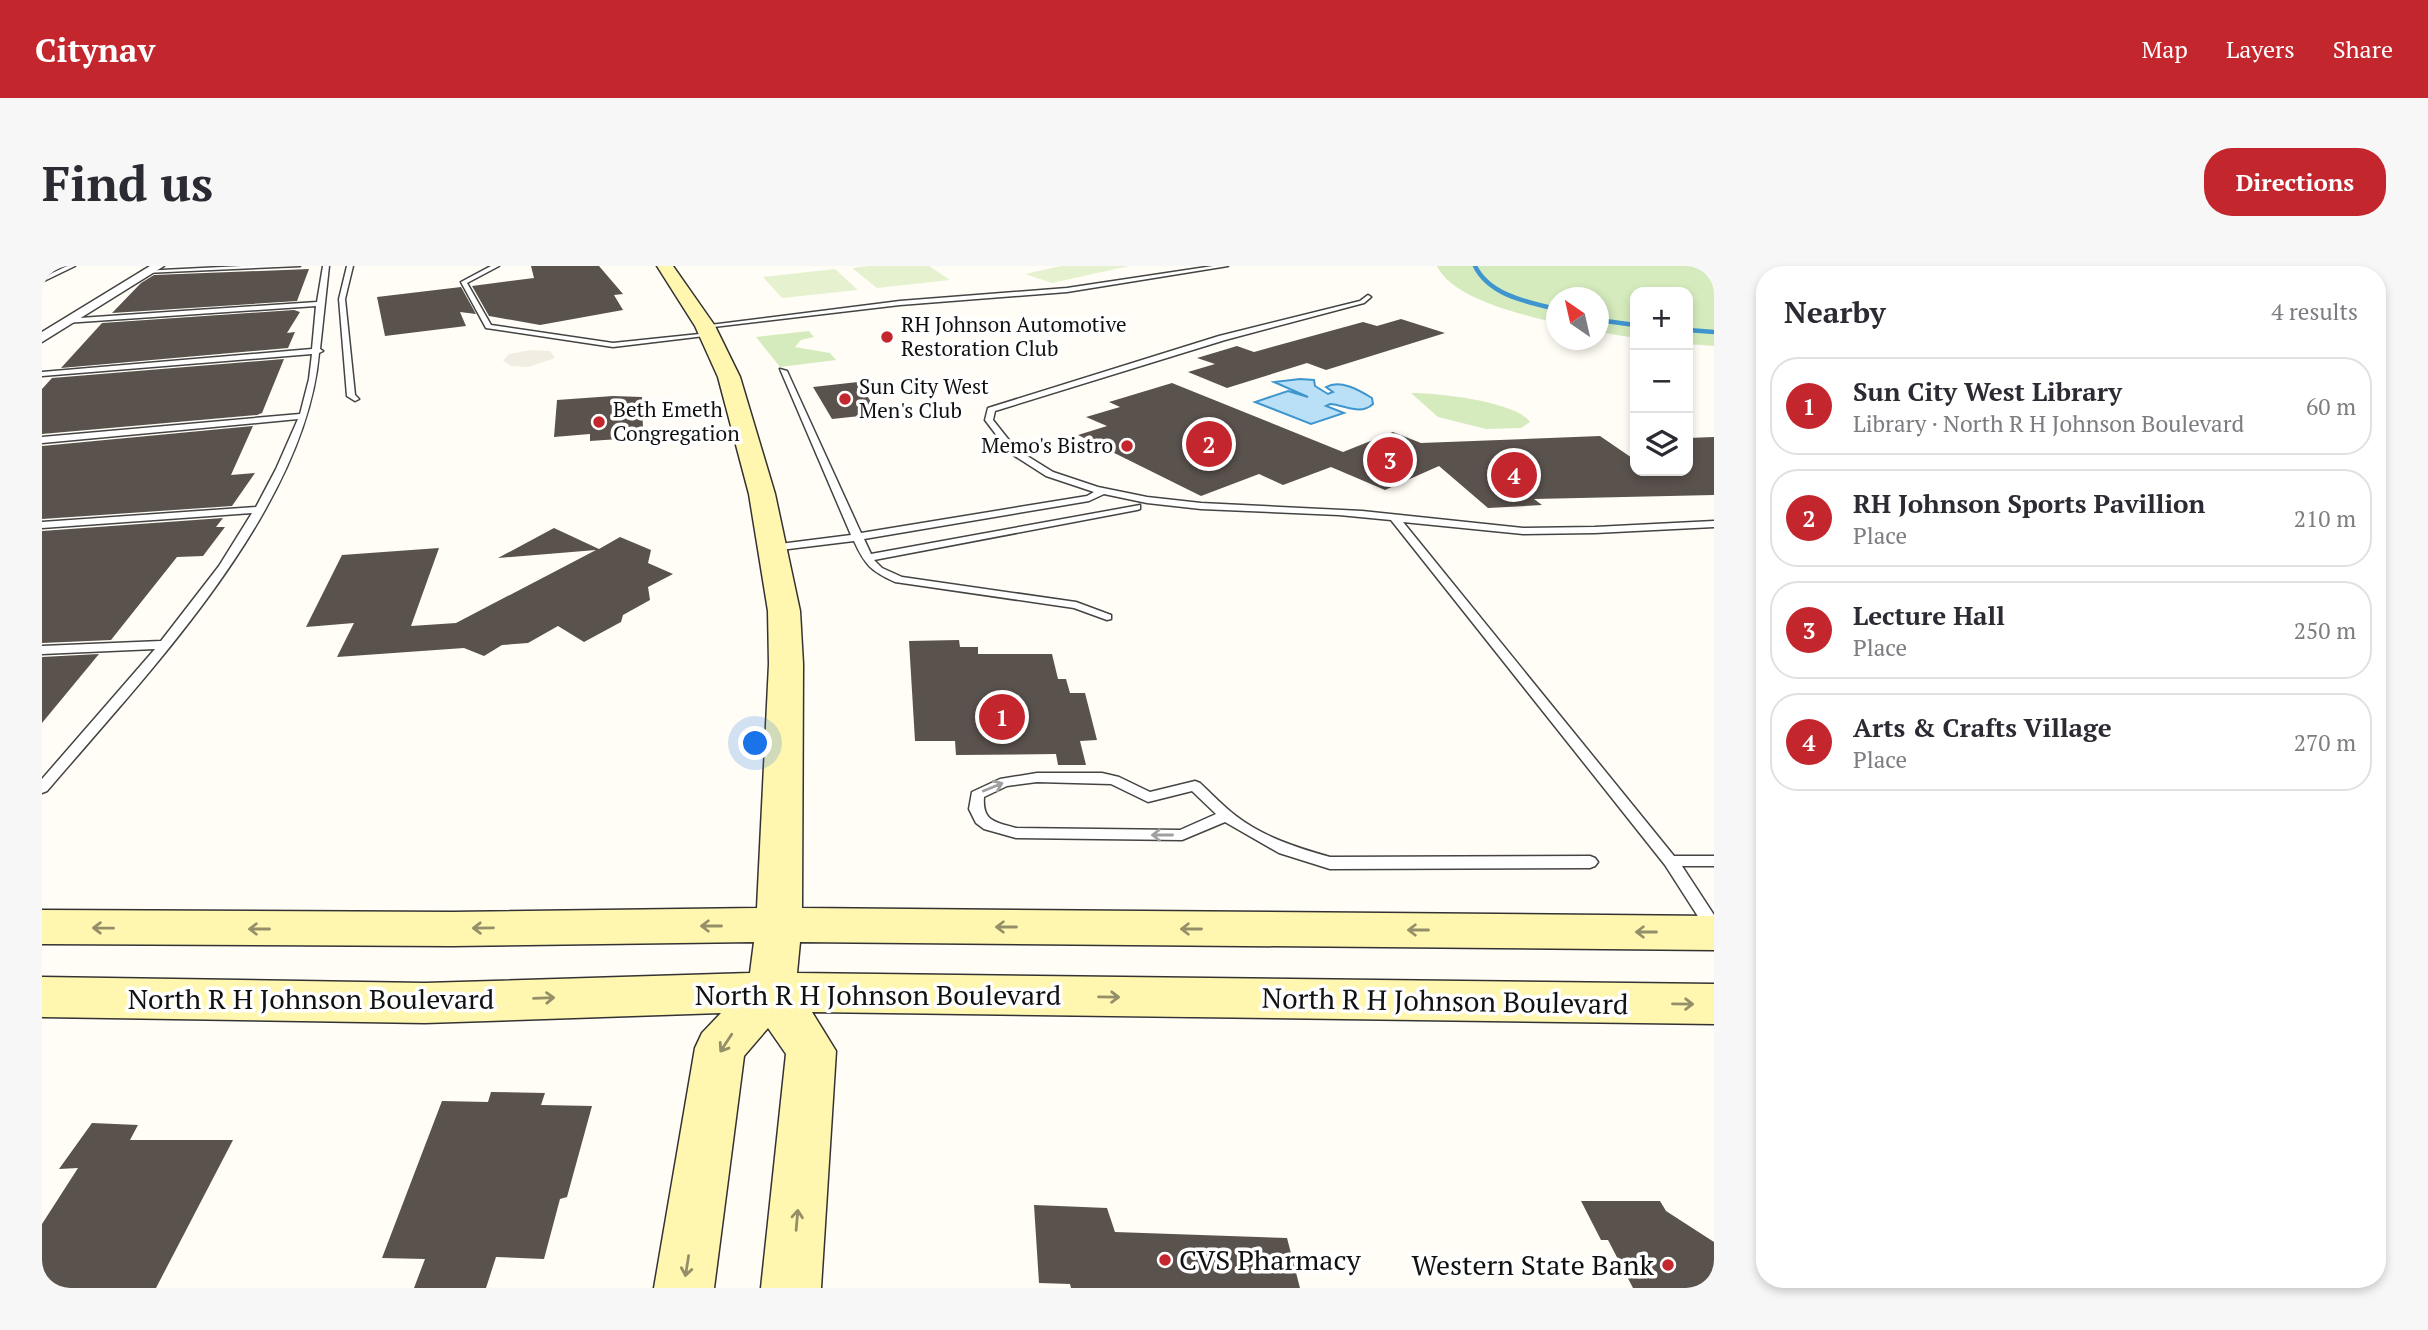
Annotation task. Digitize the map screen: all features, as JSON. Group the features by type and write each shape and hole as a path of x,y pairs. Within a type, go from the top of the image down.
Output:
{"main road":[{"path":"665,266 707,331 729,377 762,494 784,611 786,664 779,925 771,992 720,1048 684,1288"},
{"path":"42,928 452,929 779,925 1714,930"},
{"path":"771,992 811,1051 791,1288"},
{"name":"North R H Johnson Boulevard","path":"42,998 425,1003 771,992 1714,1004"}],"street":[{"path":"42,338 145,271 158,266"}],"lane":[{"path":"42,280 72,266"},
{"path":"145,271 297,266"},
{"path":"42,789 228,561 259,510 304,415 319,351 320,304 326,266"},
{"path":"350,266 342,299 350,384 355,399"},
{"path":"496,266 464,282 488,327 613,345 900,303 1068,290 1225,266"},
{"path":"1367,297 1362,302 1222,338 991,410 989,420 994,431 1018,453 1057,475 1104,491 1205,508 1341,512 1525,531 1714,524"},
{"path":"65,321 320,304"},
{"path":"42,374 319,351"},
{"path":"783,372 867,558 878,570 899,580 1076,605 1107,617"},
{"path":"42,440 304,415"},
{"path":"772,548 858,537 1089,498 1104,491"},
{"path":"867,558 1137,507"},
{"path":"42,525 259,510"},
{"path":"1395,518 1670,861 1714,930"},
{"path":"42,650 162,645"},
{"path":"1226,816 1182,835 1016,833 989,825 976,809 977,795 991,784 1026,779 1102,778 1114,780 1148,797 1195,786 1226,816 1284,849 1330,863 1590,862"},
{"path":"1670,861 1714,861"}],"green space":[{"path":"929,266 950,280 877,288 852,268"},
{"path":"1061,266 1129,266 1052,283 1025,274"},
{"path":"1437,266 1714,266 1714,346 1693,344 1693,287 1630,287 1630,337 1609,334 1609,287 1546,287 1546,320 1490,304 1457,288 1445,278"},
{"path":"835,269 858,290 782,298 763,277"},
{"path":"809,331 814,337 801,340 795,347 830,353 836,360 780,367 756,337"},
{"path":"1411,393 1493,404 1522,415 1530,422 1521,428 1486,429 1438,417"}],"shaded area":[{"path":"531,350 550,351 555,358 528,367 511,366 503,361 509,354"}],"water":[{"path":"1314,380 1315,386 1328,394 1333,392 1326,387 1331,385 1349,386 1372,398 1373,404 1358,410 1330,404 1326,406 1344,413 1311,424 1255,402 1288,391 1308,397 1274,382"}],"building":[{"path":"531,266 599,266 623,294 614,295 623,310 540,325 489,316 472,286 534,278"},
{"path":"309,269 297,301 112,313 141,283 154,275"},
{"path":"461,287 476,314 460,312 466,326 385,336 377,297"},
{"path":"294,310 300,312 287,333 295,332 288,348 61,368 102,323"},
{"path":"1401,319 1445,333 1326,370 1307,363 1227,388 1188,372 1215,364 1197,358 1237,346 1254,352 1363,322 1377,326"},
{"path":"284,359 262,413 257,415 42,434 42,389 52,378"},
{"name":"Sun City West Men's Club","path":"858,382 879,414 832,419 813,387"},
{"path":"1172,383 1343,452 1393,432 1421,443 1600,436 1630,457 1630,476 1693,476 1693,438 1714,437 1714,495 1534,499 1542,505 1488,508 1439,466 1385,490 1331,467 1283,485 1259,474 1201,496 1078,435 1107,426 1086,417 1120,407 1109,402"},
{"name":"Beth Emeth Congregation","path":"642,397 643,430 618,431 619,439 590,441 590,434 554,437 557,400"},
{"path":"253,426 231,475 255,473 232,506 42,519 42,446"},
{"path":"223,518 216,527 225,527 203,556 177,557 111,640 42,643 42,531"},
{"path":"554,528 599,549 620,537 651,550 648,563 673,574 648,587 650,600 623,615 621,622 584,642 558,626 528,643 502,645 484,656 464,648 337,657 354,623 306,627 342,555 439,548 411,626 456,623 596,550 498,558"},
{"path":"959,640 960,647 978,647 978,654 1052,654 1058,679 1066,679 1070,693 1085,693 1097,740 1080,741 1086,765 1058,765 1056,754 956,755 955,741 915,741 909,641"},
{"path":"99,654 42,723 42,657"},
{"path":"491,1092 545,1093 541,1105 592,1106 567,1197 560,1199 544,1259 496,1257 486,1288 414,1288 425,1259 382,1258 442,1101 488,1102"},
{"path":"92,1123 138,1125 130,1140 233,1140 156,1288 42,1288 42,1224 78,1168 59,1169"},
{"name":"Western State Bank","path":"1581,1201 1660,1201 1666,1211 1714,1242 1714,1288 1633,1288 1608,1240 1601,1240"},
{"name":"CVS Pharmacy","path":"1034,1205 1107,1208 1115,1232 1287,1238 1300,1288 1071,1288 1070,1284 1039,1283"}],"waterway":[{"path":"1475,266 1481,276 1499,291 1546,306"},
{"path":"1609,321 1630,324"},
{"path":"1693,330 1714,332"}],"place":[{"name":"RH Johnson Automotive Restoration Club","path":"887,337"},
{"name":"Sun City West Men's Club","path":"845,399"},
{"name":"Beth Emeth Congregation","path":"599,422"},
{"name":"RH Johnson Sports Pavillion","path":"1209,444"},
{"name":"Memo's Bistro","path":"1127,446"},
{"name":"Lecture Hall","path":"1390,460"},
{"name":"Arts & Crafts Village","path":"1514,475"},
{"name":"Sun City West Library","path":"1002,717"},
{"name":"CVS Pharmacy","path":"1165,1260"},
{"name":"Western State Bank","path":"1668,1265"}]}
